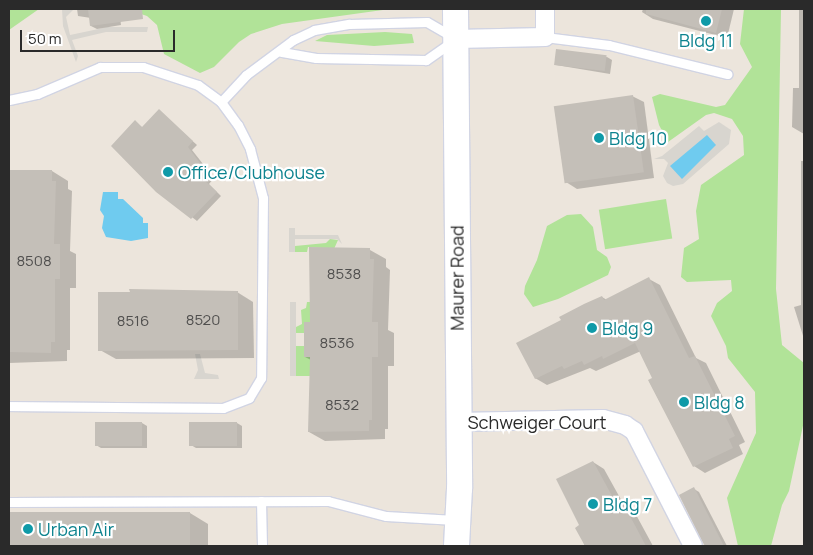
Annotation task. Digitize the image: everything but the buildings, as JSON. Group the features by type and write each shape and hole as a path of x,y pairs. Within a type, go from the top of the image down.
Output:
{"street":[{"name":"Maurer Road","path":"456,9 458,422 458,520 456,546"},
{"path":"456,40 545,37 545,9"},
{"name":"Schweiger Court","path":"458,422 603,419 626,426 634,431 693,546"}],"lane":[{"path":"221,102 246,75 280,52 293,40 314,30 349,24 427,22 456,40 426,60 316,58 280,52"},
{"path":"545,37 619,47 727,74"},
{"path":"9,100 37,94 86,72 123,66 169,74 198,85 221,102 250,149 262,198 261,378 256,389 248,398 223,408 9,406"},
{"path":"262,501 262,546"},
{"path":"9,502 328,501 386,516 458,520"}],"green space":[{"path":"9,9 39,9 9,30"},
{"path":"126,9 390,9 282,24 251,34 239,42 214,67 200,73 164,54 157,25 147,16"},
{"path":"744,9 781,9 776,289 782,345 804,363 804,421 789,491 782,505 771,546 738,546 727,498 756,433 755,392 728,358 726,346 711,316 717,303 732,291 731,280 687,282 681,277 684,248 699,239 696,211 701,185 744,155 743,136 732,119 714,113 706,115 668,142 659,125 652,97 660,94 716,107 725,105 752,67 740,44"},
{"path":"385,32 412,34 414,43 374,46 315,41 327,35"},
{"path":"666,199 672,239 605,249 599,210"},
{"path":"581,214 593,227 597,250 607,257 611,267 608,275 558,299 533,307 524,294 525,286 537,260 547,226 567,215"},
{"path":"330,239 338,240 334,249 308,247 307,252 295,252 295,246 326,243"},
{"path":"307,302 310,302 311,322 304,333 296,333 296,327 302,324 301,310 306,308"},
{"path":"296,346 304,346 304,357 310,357 310,376 296,376"}],"shaded area":[{"path":"62,9 74,9 66,17 70,35 108,27 148,27 147,32 106,32 72,40 78,56 76,62 63,26"},
{"path":"719,122 731,130 729,144 683,184 673,186 667,183 663,176 668,163 664,159 654,159 662,156 699,126 704,131"},
{"path":"289,228 295,228 295,235 338,235 342,244 337,239 295,239 295,252 289,252"},
{"path":"290,302 296,302 296,376 290,376"},
{"path":"195,354 200,354 205,373 218,375 219,379 194,379 198,370"}],"water":[{"path":"707,135 716,145 682,179 670,166"},
{"path":"103,192 118,192 118,199 123,199 143,218 143,223 148,223 148,238 131,241 106,237 102,228 104,216 100,210"}],"place":[{"name":"Bldg 11","path":"706,21"},
{"name":"Bldg 10","path":"599,138"},
{"name":"Office/Clubhouse","path":"168,172"},
{"name":"Bldg 9","path":"592,328"},
{"name":"Bldg 8","path":"684,402"},
{"name":"Bldg 7","path":"593,504"},
{"name":"Urban Air","path":"28,529"}]}
